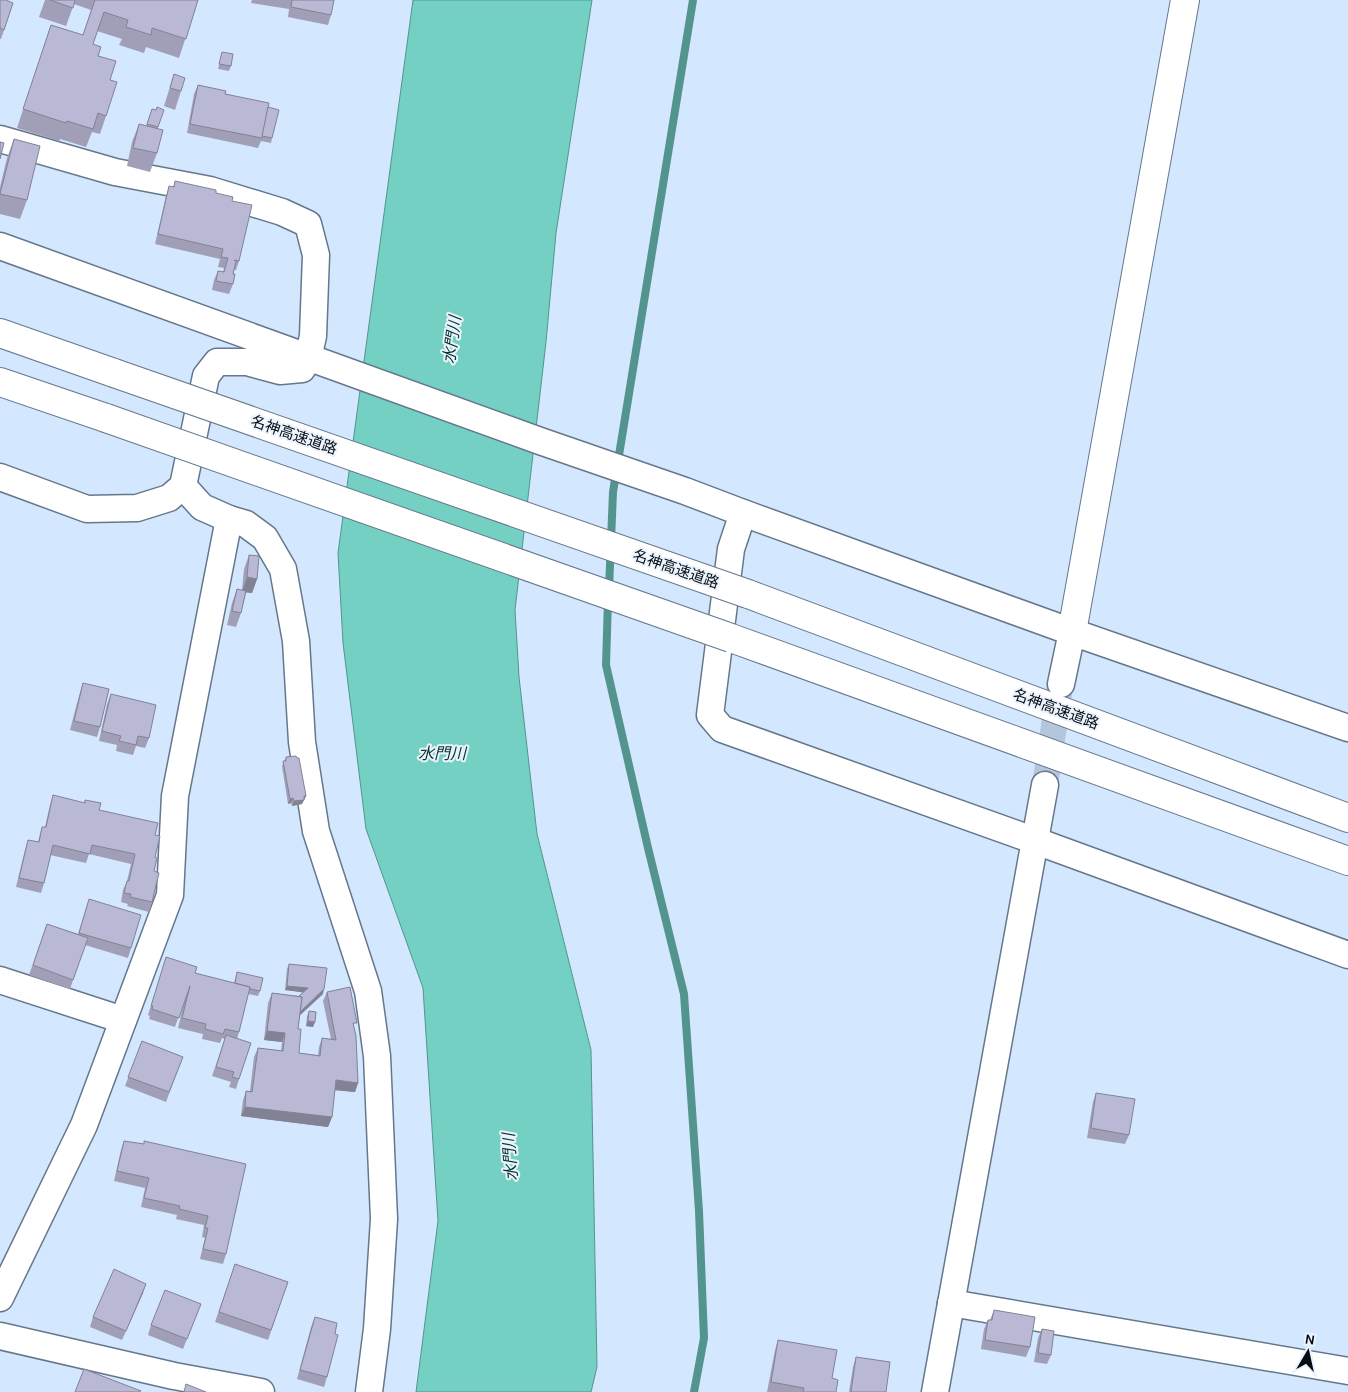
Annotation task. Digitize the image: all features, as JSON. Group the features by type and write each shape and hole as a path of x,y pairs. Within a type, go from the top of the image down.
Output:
{"main road":[{"path":"1072,632 1185,0"},
{"name":"名神高速道路","path":"0,333 748,594 1348,818"},
{"path":"0,382 731,638 1348,861"}],"street":[{"path":"0,139 115,172 210,190 282,212 308,224 316,255 313,336 308,358 302,369 280,371 247,362 217,362 206,376 182,486 169,498 137,508 87,509 0,477"},
{"path":"0,246 540,441 685,491 1072,632 1348,728"},
{"path":"182,486 202,507 246,524 265,538 283,569 296,641 302,742 316,831 368,991 377,1056 384,1219 377,1329 369,1392"},
{"path":"743,513 731,549 710,715 722,729 1348,955"},
{"path":"0,1298 84,1125 170,895 175,796 229,519"},
{"path":"1061,684 1072,632"},
{"path":"935,1392 1045,785"},
{"path":"0,980 123,1020"},
{"path":"951,1303 1348,1371"},
{"path":"0,1336 174,1376 261,1392"}],"water":[{"name":"水門川","path":"413,0 592,0 556,233 546,342 515,610 519,677 537,834 591,1050 597,1367 591,1392 416,1392 438,1221 423,988 366,829 343,643 338,553"}],"building":[{"path":"0,0 13,3 4,30 0,28"},
{"path":"50,0 75,0 73,8"},
{"path":"95,0 198,0 186,39 152,28 151,35 126,27 128,20 104,12 93,44 101,47 98,56 116,61 110,80 117,82 106,116 98,113 93,129 67,121 66,123 23,109 51,25 83,35"},
{"path":"292,0 334,0 331,15 291,7"},
{"path":"222,52 233,54 231,66 219,64"},
{"path":"174,74 185,78 181,91 170,88"},
{"path":"198,85 226,91 225,94 269,103 262,138 190,124"},
{"path":"157,107 164,110 158,127 147,124 152,109 156,110"},
{"path":"268,107 279,110 272,138 262,136"},
{"path":"139,124 163,130 157,153 133,148"},
{"path":"14,139 40,146 27,200 0,194"},
{"path":"0,142 4,143 0,159"},
{"path":"175,181 216,190 216,193 233,197 232,201 252,205 239,261 234,260 236,261 233,284 216,281 218,271 224,272 228,258 221,257 223,249 158,234 169,186 174,187"},
{"path":"249,555 259,556 257,579 247,577"},
{"path":"237,589 246,591 241,613 232,611"},
{"path":"83,683 109,689 100,727 74,721"},
{"path":"111,694 156,705 149,738 138,736 136,745 119,741 121,736 102,731"},
{"path":"296,756 299,758 306,796 304,796 304,800 294,801 293,798 290,799 283,761 286,761 286,757"},
{"path":"53,795 85,803 85,800 101,803 99,810 158,823 155,835 160,836 154,871 159,873 152,902 130,897 131,894 124,893 127,881 129,881 135,854 92,845 90,854 53,845 44,883 19,878 28,840 39,842 42,827 46,827"},
{"path":"89,899 141,915 131,948 79,933"},
{"path":"47,924 88,938 73,980 33,965"},
{"path":"166,957 197,967 195,973 250,987 239,1032 225,1029 223,1034 205,1029 206,1024 182,1018 190,986 179,1018 152,1009 153,1006 151,1006"},
{"path":"289,964 327,968 324,989 300,1012 302,997 299,996 308,988 287,986"},
{"path":"237,972 263,978 260,991 235,983"},
{"path":"350,987 357,1023 353,1023 356,1036 358,1083 336,1080 332,1117 245,1107 246,1091 252,1092 258,1048 283,1051 285,1033 267,1031 272,993 302,997 298,1029 301,1029 299,1053 320,1056 322,1038 336,1040 327,992"},
{"path":"309,1011 316,1012 315,1022 308,1021"},
{"path":"226,1035 251,1043 239,1079 232,1077 234,1072 216,1067"},
{"path":"142,1041 183,1057 169,1092 128,1077"},
{"path":"1096,1093 1135,1099 1129,1135 1091,1128"},
{"path":"124,1141 144,1144 144,1141 246,1164 226,1254 203,1249 208,1228 205,1228 208,1216 179,1209 180,1206 144,1198 149,1178 117,1171"},
{"path":"235,1264 288,1282 271,1330 219,1312"},
{"path":"114,1269 146,1284 126,1331 93,1317"},
{"path":"165,1290 201,1304 187,1339 151,1325"},
{"path":"994,1310 1035,1317 1030,1347 985,1340 988,1320 992,1320"},
{"path":"315,1317 337,1323 335,1334 338,1335 327,1377 300,1370"},
{"path":"1042,1329 1054,1331 1051,1355 1038,1353"},
{"path":"778,1340 837,1350 832,1378 838,1380 836,1392 803,1392 804,1388 771,1382"},
{"path":"856,1357 890,1362 886,1392 851,1392"},
{"path":"84,1369 141,1391 75,1392"},
{"path":"186,1384 206,1392 184,1392"}],"waterway":[{"path":"609,589 613,492 693,0"},
{"path":"608,600 606,665 684,994 699,1211 704,1338 694,1392"}],"tunnel":[{"path":"1045,785 1060,687"}]}
